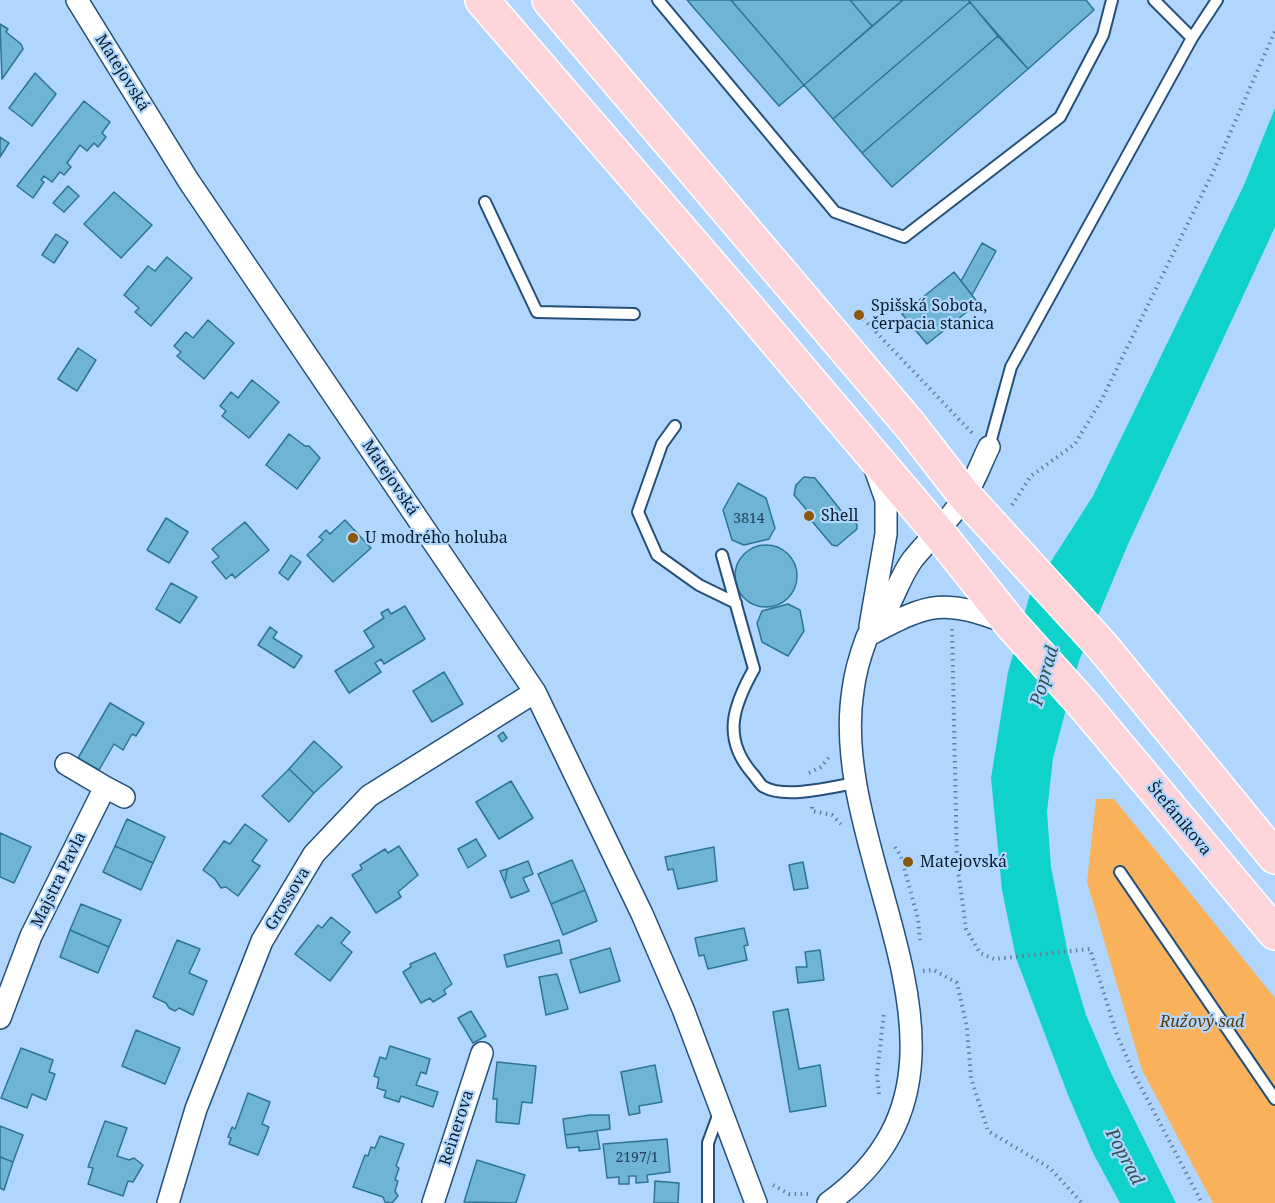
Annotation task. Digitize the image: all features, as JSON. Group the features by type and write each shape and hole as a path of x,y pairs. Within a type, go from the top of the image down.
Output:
{"main road":[{"name":"Štefánikova","path":"482,0 869,452 1011,624 1083,704 1275,933"},
{"path":"549,0 910,425 965,496 1102,646 1275,857"}],"street":[{"name":"Matejovská","path":"77,0 188,180 535,692 646,924 683,1009 756,1203"},
{"path":"868,636 888,606 911,562 965,496 989,447"},
{"path":"822,1195 850,1185 878,1154 902,1106 910,1076 912,1034 904,977 855,783 848,721 853,686 868,636 884,550 886,500 869,452"},
{"path":"868,636 929,607 953,606 1011,624"},
{"name":"Grossova","path":"168,1203 196,1109 262,941 314,854 369,796 535,692"},
{"path":"66,764 124,796"},
{"name":"Majstra Pavla","path":"0,1018 31,936 105,787"},
{"name":"Reinerova","path":"433,1203 482,1053"}],"lane":[{"path":"658,0 835,212 904,237 1060,117 1103,35 1112,0"},
{"path":"1154,0 1192,38"},
{"path":"989,447 1011,367 1192,38 1218,0"},
{"path":"485,202 537,312 634,314"},
{"path":"675,426 658,453 638,512 657,555 699,585 736,603"},
{"path":"722,555 754,669 738,698 732,733 742,761 764,787 796,793 855,783"},
{"path":"1120,872 1275,1099"},
{"path":"707,1199 708,1143 720,1110"}],"path":[{"path":"1005,498 1013,506 1031,476 1075,444 1102,399 1213,172 1275,30"},
{"path":"855,310 901,362 989,447"},
{"path":"952,626 957,863 966,929 980,953 994,959 1090,949 1117,1035 1132,1072 1202,1203"},
{"path":"834,750 821,767 809,772 813,790 812,811 832,815 846,828"},
{"path":"904,977 933,970 957,983 967,1028 971,1078 988,1131 1050,1168 1082,1203"},
{"path":"879,1099 877,1075 885,1003"},
{"path":"770,1183 789,1194 822,1195"}],"green space":[{"name":"Ružový sad","path":"1096,799 1114,799 1275,998 1275,1203 1213,1203 1142,1070 1087,882"}],"water":[{"name":"Poprad","path":"1275,108 1275,227 1129,542 1079,661 1053,758 1047,812 1051,867 1068,954 1086,1015 1111,1073 1176,1203 1120,1203 1093,1153 1068,1095 1016,958 1002,890 991,778 1008,672 1030,594 1093,496 1244,185"}],"building":[{"path":"687,0 731,0 804,85 779,106"},
{"path":"731,0 850,0 872,26 804,85"},
{"path":"850,0 903,0 872,26"},
{"path":"903,0 968,0 970,2 833,119 804,85"},
{"path":"968,0 1086,0 1094,10 1028,69"},
{"path":"970,2 998,36 862,153 833,119"},
{"path":"0,24 8,29 6,32 21,44 23,49 2,79"},
{"path":"998,36 1028,69 892,187 862,153"},
{"path":"35,73 56,94 32,126 9,108"},
{"path":"84,101 110,122 102,133 106,137 98,147 94,143 87,151 80,145 67,163 71,167 64,175 60,172 52,182 44,176 41,180 44,182 33,198 17,186"},
{"path":"0,137 9,143 0,157"},
{"path":"68,186 79,196 64,212 53,203"},
{"path":"114,192 152,225 121,258 84,224"},
{"path":"56,234 68,242 54,263 42,255"},
{"path":"982,243 996,251 972,295 961,281"},
{"path":"167,257 192,278 151,326 135,312 139,308 124,295 148,266 155,271"},
{"path":"954,272 978,303 927,344 902,314"},
{"path":"208,320 234,343 204,379 177,356 181,352 174,346 186,332 193,338"},
{"path":"78,348 96,360 77,391 58,379"},
{"path":"252,380 279,402 249,438 222,416 226,411 220,406 231,392 238,398"},
{"path":"289,434 305,446 309,446 320,458 297,489 266,465"},
{"path":"804,477 815,478 843,513 848,513 857,525 857,529 837,546 832,545 794,495 796,485"},
{"path":"738,483 766,498 775,528 769,539 744,545 732,540 723,510"},
{"path":"166,518 188,532 169,563 147,550"},
{"path":"345,520 371,548 333,582 307,555 323,540 319,537 326,530 330,534"},
{"path":"245,522 269,550 235,578 232,574 226,579 212,562 219,557 212,549"},
{"path":"766,545 788,554 797,576 788,598 766,607 744,598 735,576 744,554"},
{"path":"291,555 301,562 288,580 279,573"},
{"path":"171,583 197,597 180,623 156,609"},
{"path":"788,604 800,610 804,631 788,656 762,642 757,623 762,611"},
{"path":"405,606 425,639 384,664 381,659 375,663 381,672 349,693 335,671 374,647 364,631 384,618 381,613 388,609 391,614"},
{"path":"270,627 277,632 273,638 302,656 294,668 258,645"},
{"path":"444,672 463,704 432,722 413,691"},
{"path":"110,703 144,723 136,736 132,734 123,750 114,744 99,770 78,758"},
{"path":"503,732 507,738 502,742 498,736"},
{"path":"314,741 342,767 314,793 289,769"},
{"path":"289,769 314,793 289,822 262,796"},
{"path":"511,781 533,818 499,839 476,802"},
{"path":"127,819 165,837 153,863 115,846"},
{"path":"245,824 267,840 252,861 260,866 238,896 226,887 221,888 215,879 203,870 224,841 230,844"},
{"path":"0,833 31,847 14,883 0,877"},
{"path":"476,839 486,856 468,868 458,849"},
{"path":"115,846 153,863 141,890 103,872"},
{"path":"399,846 418,875 398,892 401,897 376,913 352,875 362,869 360,865 385,849 388,853"},
{"path":"714,847 717,881 678,889 673,869 668,870 665,857"},
{"path":"572,860 585,890 551,904 538,874"},
{"path":"528,861 533,874 523,878 529,891 511,898 505,883 507,869"},
{"path":"803,862 808,888 794,890 789,865"},
{"path":"507,869 505,883 500,871"},
{"path":"585,890 597,921 563,935 551,904"},
{"path":"81,904 121,920 109,947 70,930"},
{"path":"331,917 350,932 341,943 352,952 330,981 295,954 318,925 322,928"},
{"path":"744,928 748,945 744,946 747,960 708,969 704,955 699,956 695,938"},
{"path":"70,930 109,947 98,973 60,957"},
{"path":"177,940 200,949 189,973 207,981 193,1015 179,1008 175,1011 166,1003 153,997"},
{"path":"559,940 562,953 507,967 504,955"},
{"path":"610,948 620,981 580,993 570,960"},
{"path":"820,950 824,980 798,983 796,967 807,967 805,952"},
{"path":"435,953 452,984 444,990 446,994 433,1002 430,998 421,1003 403,972 411,967 410,964"},
{"path":"557,974 568,1009 546,1015 539,977"},
{"path":"788,1009 799,1069 820,1065 826,1106 790,1112 773,1012"},
{"path":"471,1011 486,1036 473,1043 458,1018"},
{"path":"136,1030 180,1048 165,1084 122,1066"},
{"path":"390,1046 430,1059 426,1074 421,1072 416,1085 438,1092 433,1107 401,1096 399,1102 384,1097 386,1091 377,1088 379,1078 374,1076 380,1057 386,1059"},
{"path":"21,1048 53,1060 49,1072 55,1074 46,1100 32,1094 27,1108 1,1098"},
{"path":"497,1062 536,1066 532,1103 522,1102 519,1124 496,1122 497,1099 493,1099"},
{"path":"655,1065 662,1102 639,1106 640,1113 629,1115 621,1072"},
{"path":"248,1093 270,1102 262,1124 269,1127 258,1155 229,1144 231,1138 228,1137 232,1127 235,1129"},
{"path":"609,1115 610,1129 565,1135 563,1119"},
{"path":"105,1121 127,1128 117,1156 129,1160 134,1158 143,1165 133,1182 128,1181 123,1196 88,1184 93,1168 88,1167"},
{"path":"0,1126 23,1135 13,1162 0,1157"},
{"path":"597,1131 600,1149 579,1151 579,1147 567,1148 565,1135"},
{"path":"380,1136 404,1144 396,1166 399,1168 395,1180 398,1181 395,1191 398,1196 392,1203 385,1202 383,1197 353,1187 365,1155 368,1156 371,1147 375,1148"},
{"path":"667,1139 670,1172 647,1175 648,1182 636,1183 636,1176 629,1176 629,1184 619,1184 619,1177 607,1178 603,1144"},
{"path":"0,1157 13,1162 4,1190 0,1188"},
{"path":"477,1160 525,1175 516,1203 464,1202"},
{"path":"655,1181 679,1183 678,1203 654,1203"}],"place":[{"name":"Spišská Sobota, čerpacia stanica","path":"859,315"},
{"name":"Shell","path":"809,516"},
{"name":"U modrého holuba","path":"353,538"},
{"name":"Matejovská","path":"908,862"}]}
